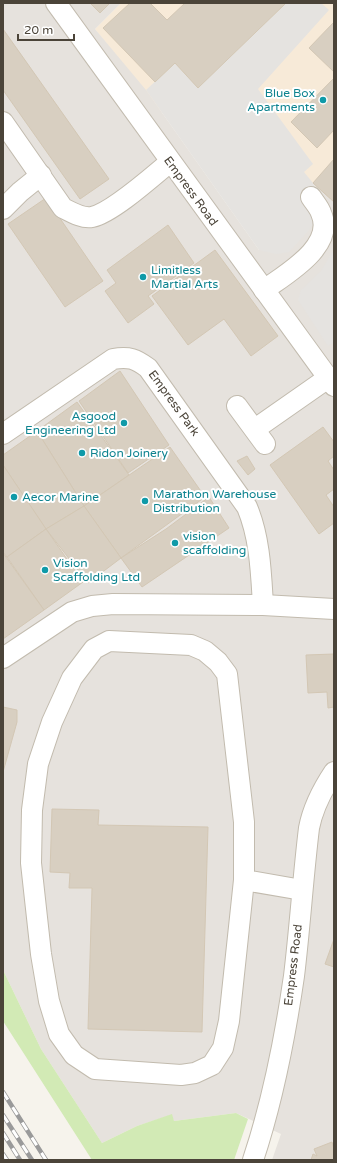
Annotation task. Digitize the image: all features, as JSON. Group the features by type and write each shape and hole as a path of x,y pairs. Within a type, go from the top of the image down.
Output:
{"street":[{"name":"Empress Road","path":"56,3 331,382 260,436 237,406"},
{"path":"3,122 63,208 74,213 91,217 107,212 170,162"},
{"path":"3,209 20,192 41,176"},
{"path":"264,290 303,262 315,249 321,238 324,226 321,213 311,197"},
{"name":"Empress Park","path":"3,434 113,359 124,356 138,360 148,368 247,507 254,523 261,570 263,605"},
{"path":"3,658 72,612 92,606 113,604 263,605 334,609"},
{"path":"110,641 192,645 205,651 218,662 227,674 244,822 244,880 229,1021 223,1048 212,1065 195,1073 180,1075 95,1069 74,1055 59,1034 49,1001 41,954 31,863 32,810 38,764 52,722 72,678 94,649 110,641"},
{"name":"Empress Road","path":"253,1160 275,1083 294,977 308,828 312,813 323,788 334,772"},
{"path":"244,880 302,890"}],"shaded area":[{"path":"3,3 121,3 95,29 146,90 259,250 326,202 313,183 334,159 334,1160 272,1160 281,1134 236,1113 174,1121 171,1115 137,1126 102,1143 41,1049 3,970"},
{"path":"121,3 334,3 334,159 276,254 95,29"},
{"path":"286,3 321,3 329,10 258,89 313,164 304,172 326,202 309,230 289,252 276,254 259,250 146,90 175,63 198,87"},
{"path":"334,249 334,342 328,346 298,300 301,290 321,271"}],"green space":[{"path":"3,970 41,1049 102,1143 137,1126 172,1114 174,1121 236,1113 248,1119 234,1160 92,1160 3,1021"}],"building":[{"path":"90,3 110,3 100,13"},
{"path":"130,3 150,3 167,20 185,3 286,3 198,88 175,63 155,82 103,28"},
{"path":"334,22 334,72 309,48"},
{"path":"3,29 109,179 80,199 3,90"},
{"name":"Blue Box Apartments","path":"334,78 334,130 317,148 291,122"},
{"path":"334,159 334,202 313,183"},
{"path":"46,198 103,281 65,307 8,224"},
{"name":"Limitless Martial Arts","path":"168,225 194,263 148,296 154,304 128,323 105,291 116,283 107,270"},
{"path":"215,250 278,336 251,356 224,319 188,345 152,296"},
{"name":"Asgood Engineering Ltd","path":"120,371 169,445 128,473 79,401"},
{"name":"Ridon Joinery","path":"77,402 129,475 84,506 37,431"},
{"path":"323,427 334,442 334,456 328,461 334,470 334,489 326,495 334,507 334,523 319,534 270,465"},
{"path":"37,431 84,506 46,529 3,465 3,455"},
{"name":"Marathon Warehouse Distribution","path":"170,447 205,497 121,558 84,506"},
{"path":"247,456 255,469 248,475 237,461"},
{"name":"Aecor Marine","path":"3,465 46,529 7,557 3,552"},
{"name":"vision scaffolding","path":"209,497 229,528 142,587 121,558 166,529"},
{"path":"84,506 121,558 88,583 46,529"},
{"name":"Vision Scaffolding Ltd","path":"46,529 83,582 44,610 7,557"},
{"path":"3,553 44,610 3,639"},
{"path":"334,654 334,707 328,708 327,692 308,693 306,655"},
{"path":"3,707 17,710 17,722 3,772"},
{"path":"52,809 99,810 98,825 208,827 202,1032 88,1029 92,888 69,888 70,873 50,872"},
{"path":"334,939 334,967 325,964"},
{"path":"332,1142 334,1149 334,1160 311,1160 313,1154 317,1156 314,1149"}],"railway":[{"path":"3,1092 46,1160"},
{"path":"3,1115 32,1160"},
{"path":"3,1133 20,1160"},
{"path":"3,1154 7,1160"}],"place":[{"name":"Blue Box Apartments","path":"323,100"},
{"name":"Limitless Martial Arts","path":"143,277"},
{"name":"Asgood Engineering Ltd","path":"124,423"},
{"name":"Ridon Joinery","path":"82,453"},
{"name":"Aecor Marine","path":"14,497"},
{"name":"Marathon Warehouse Distribution","path":"145,501"},
{"name":"vision scaffolding","path":"175,543"},
{"name":"Vision Scaffolding Ltd","path":"45,570"}]}
